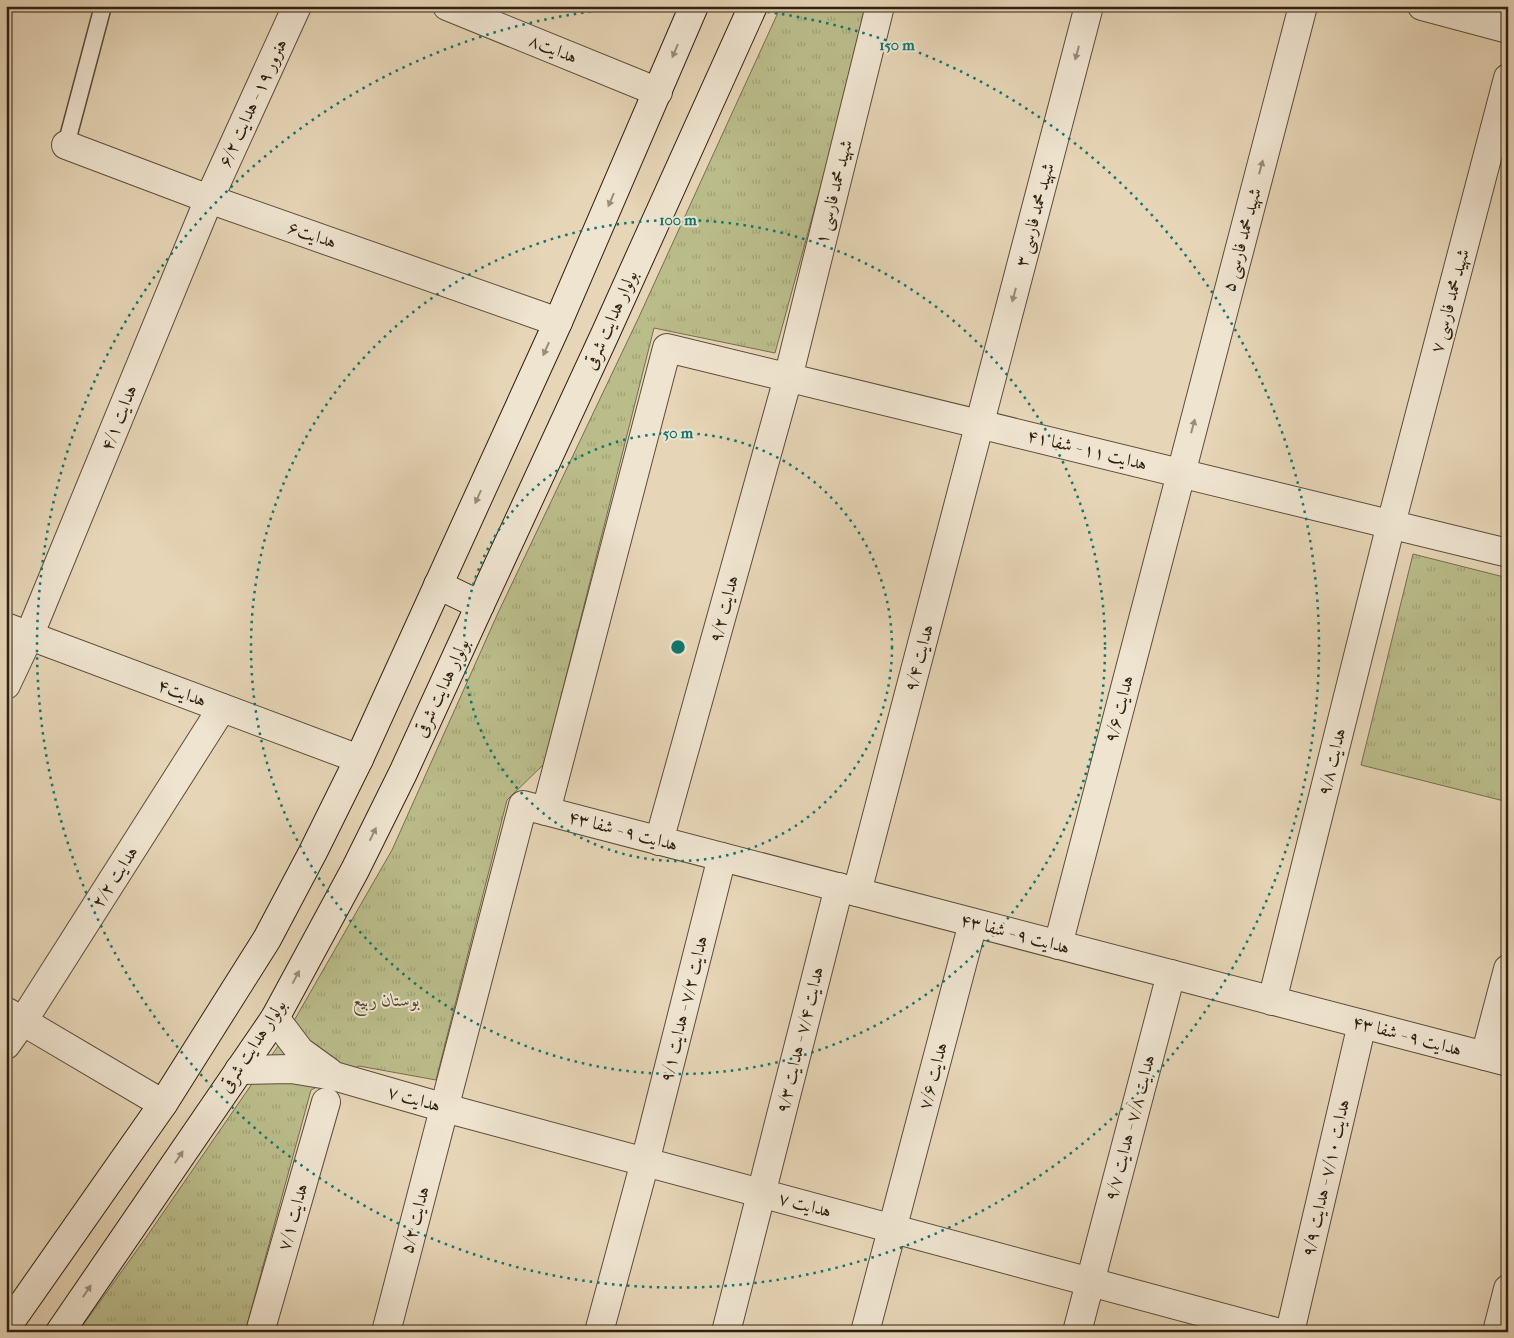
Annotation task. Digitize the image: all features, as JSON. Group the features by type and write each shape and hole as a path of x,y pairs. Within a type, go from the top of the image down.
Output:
{"street":[{"name":"هنرور ۱۹ - هدایت ۶/۲","path":"208,199 297,6"},
{"name":"هدایت۸","path":"448,6 658,92"},
{"path":"6,1328 163,1104 267,939 313,852 358,759 558,322 694,6"},
{"name":"بولوار هدایت شرقی","path":"60,1332 274,1018 355,870 403,774 753,6"},
{"name":"شهید محمد فارسی ۱","path":"788,378 880,6"},
{"name":"شهید محمد فارسی ۳","path":"981,424 1089,6"},
{"name":"شهید محمد فارسی ۵","path":"1180,473 1303,6"},
{"path":"1422,6 1508,29"},
{"name":"شهید محمد فارسی ۷","path":"1391,524 1508,78"},
{"name":"هدایت۶","path":"66,145 208,199 558,322"},
{"name":"هدایت ۴/۱","path":"6,685 17,632 208,199"},
{"name":"هدایت ۱۱ - شفا ۴۱","path":"667,348 1508,553"},
{"name":"هدایت ۵/۲","path":"386,1332 445,1108 667,348"},
{"name":"هدایت ۹/۲","path":"660,841 788,378"},
{"name":"هدایت ۹/۴","path":"848,890 981,424"},
{"name":"هدایت ۹/۶","path":"1058,944 1180,473"},
{"name":"هدایت ۹/۸","path":"1272,1000 1391,524"},
{"path":"438,585 480,605"},
{"name":"هدایت۴","path":"17,632 358,759"},
{"name":"هدایت ۲/۲","path":"6,1045 14,1017 222,708"},
{"name":"هدایت ۹ - شفا ۴۳","path":"534,808 1496,1059"},
{"name":"هدایت ۷/۲ - هدایت ۹/۱","path":"599,1332 645,1162 722,857"},
{"name":"هدایت ۷/۴ - هدایت ۹/۳","path":"726,1332 762,1193 848,890"},
{"name":"هدایت ۷/۶","path":"865,1332 974,923"},
{"path":"1496,1059 1508,969"},
{"name":"هدایت ۷/۸ - هدایت ۹/۷","path":"1077,1332 1171,974"},
{"path":"14,1017 163,1104"},
{"name":"هدایت ۷","path":"274,1018 300,1051 334,1076"},
{"name":"هدایت ۷/۱۰ - هدایت ۹/۹","path":"1290,1332 1362,1024"},
{"name":"هدایت ۷","path":"239,1070 291,1069 334,1076 445,1108 1276,1332"},
{"name":"هدایت ۷/۱","path":"260,1332 326,1102"},
{"path":"1497,1332 1508,1289"}],"lane":[{"path":"66,145 103,6"}],"green space":[{"name":"بوستان ربیع","path":"781,6 870,6 775,353 654,328 544,764 507,800 436,1080 359,1066 311,1090 245,1332 78,1332 145,1239 287,1033 392,850 498,613 638,319"},
{"path":"1413,554 1508,578 1508,802 1361,765"}]}
